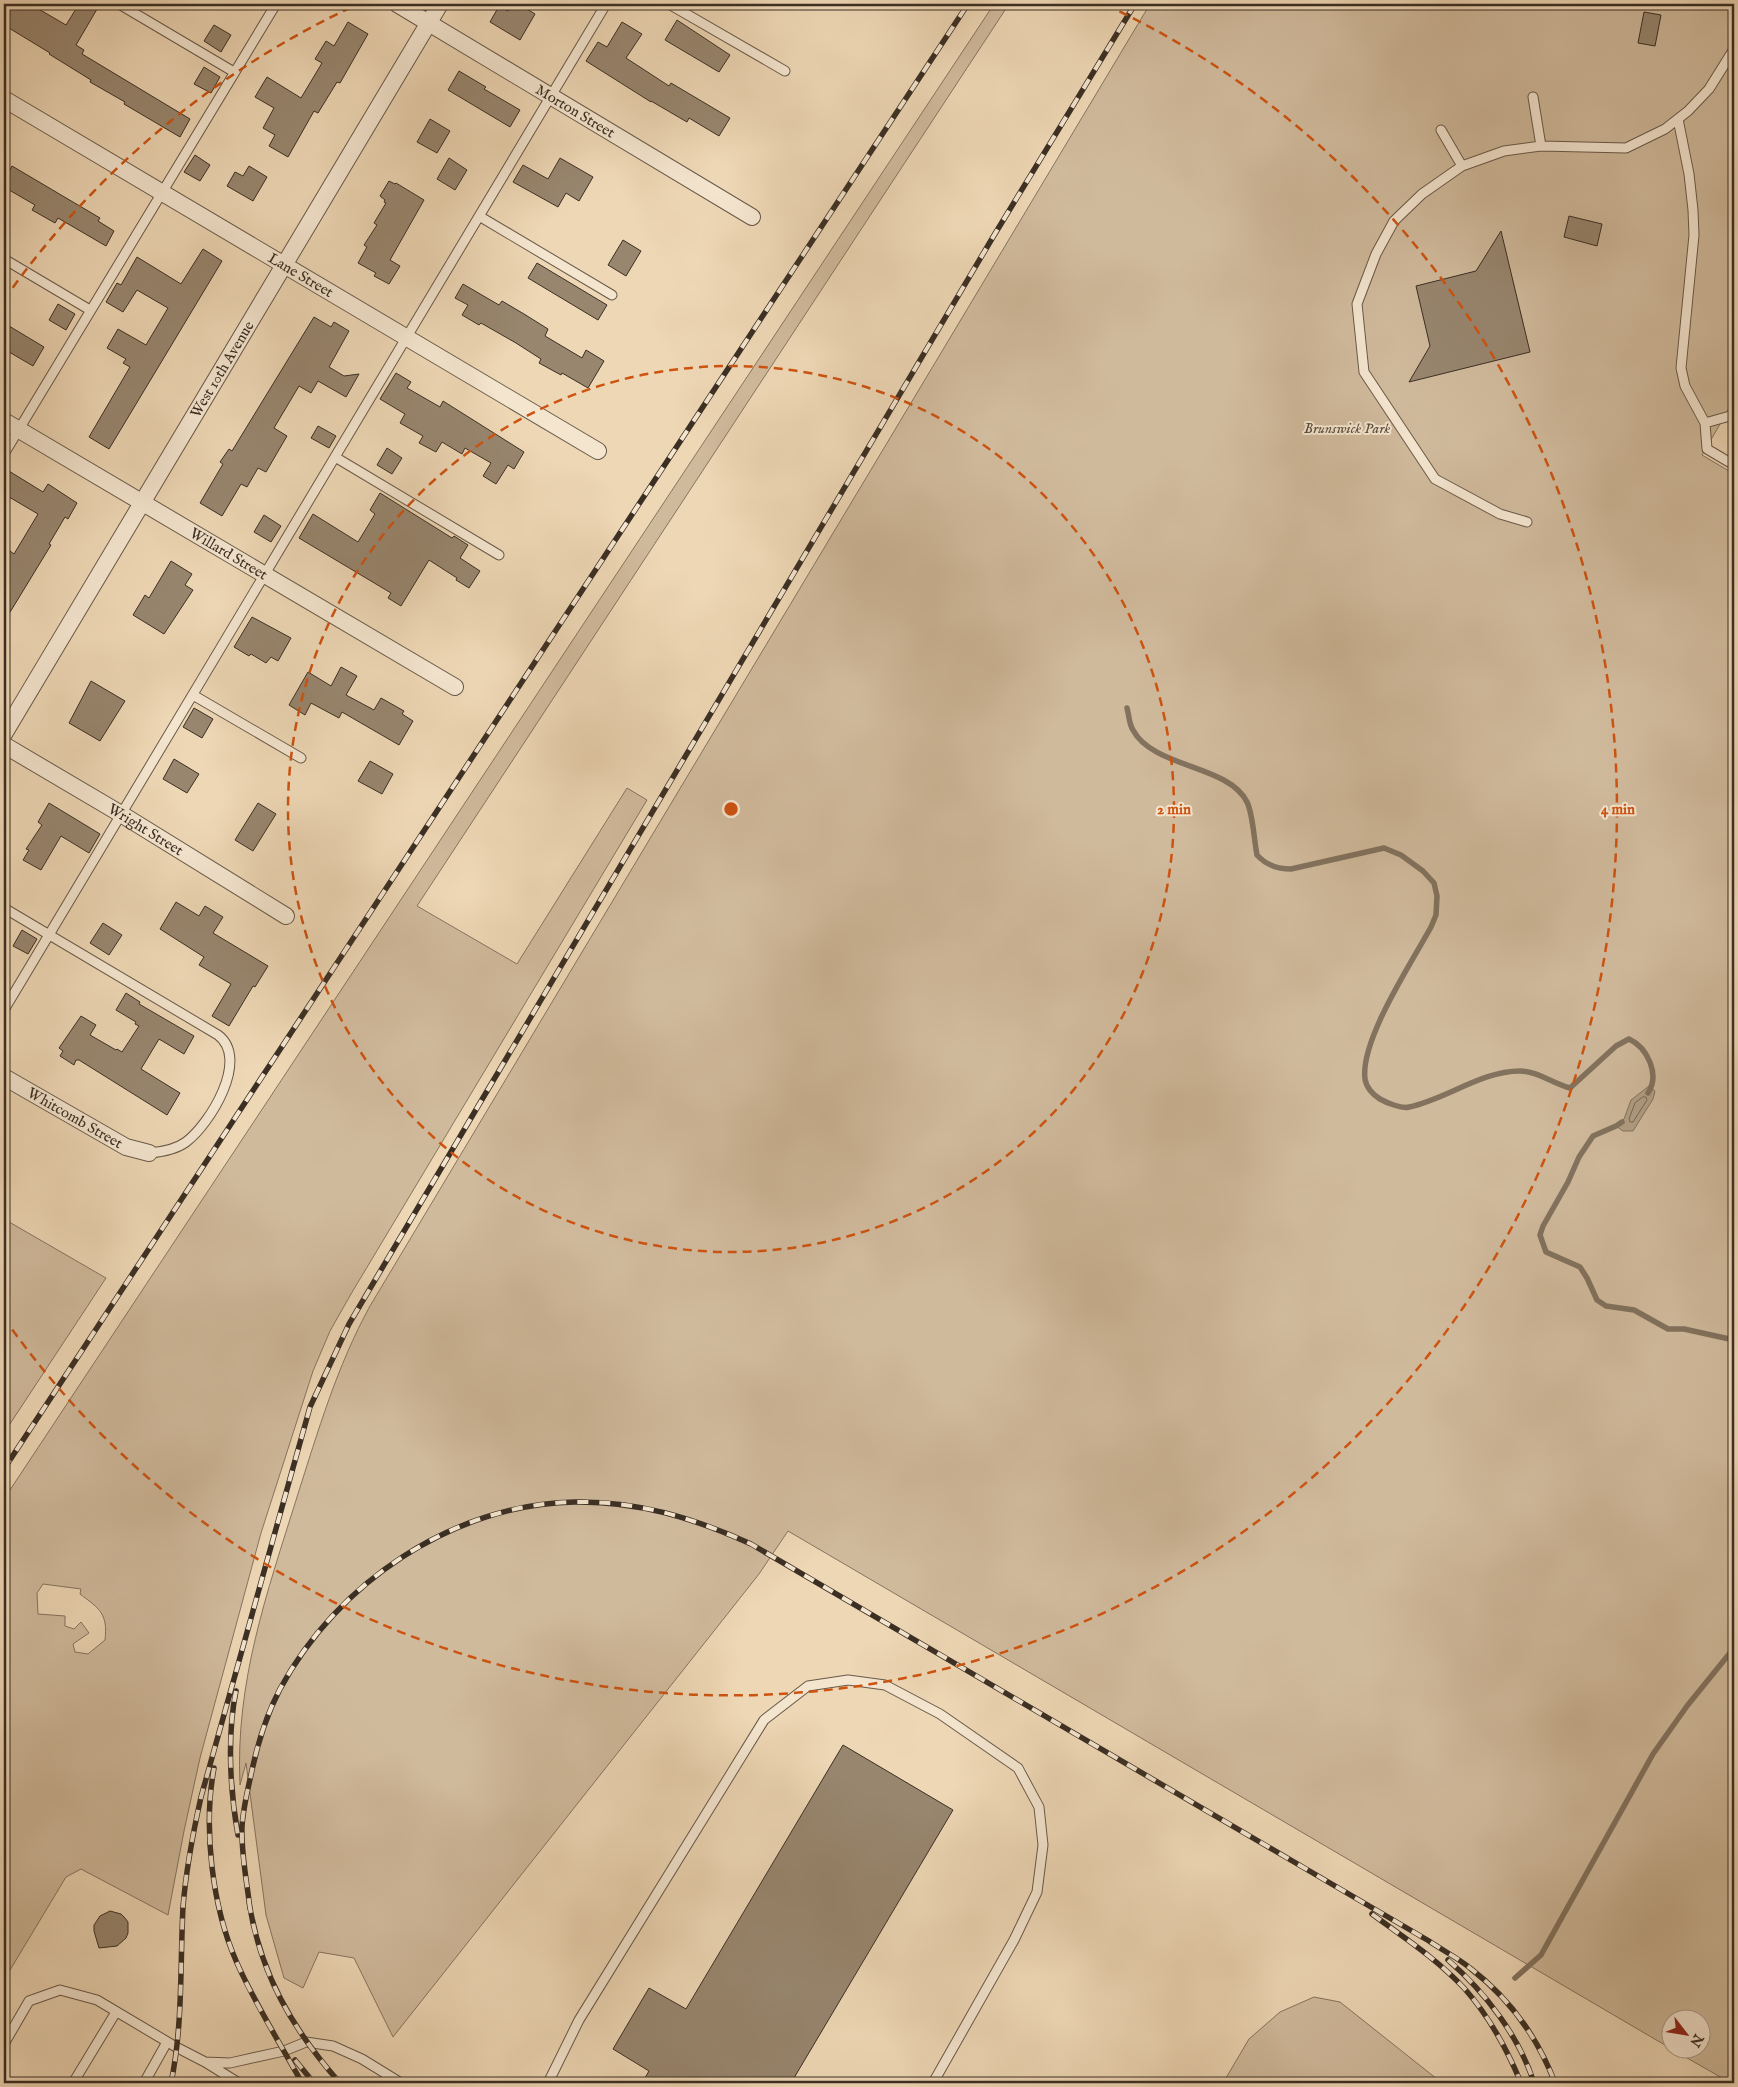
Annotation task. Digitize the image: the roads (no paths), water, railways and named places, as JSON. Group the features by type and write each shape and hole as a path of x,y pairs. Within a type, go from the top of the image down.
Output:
{"street":[{"name":"Morton Street","path":"397,4 551,94 752,217"},
{"name":"West 10th Avenue","path":"4,734 440,4"},
{"name":"Lane Street","path":"4,99 598,451"},
{"name":"Willard Street","path":"11,425 455,687"},
{"name":"Wright Street","path":"4,745 121,814 286,916"},
{"name":"Whitcomb Street","path":"4,1077 126,1147 149,1153"}],"lane":[{"path":"119,4 234,72"},
{"path":"4,454 11,425 90,310 276,4"},
{"path":"4,1010 606,4"},
{"path":"669,4 785,71"},
{"path":"1526,522 1500,514 1435,479 1364,372 1358,304 1376,254 1394,221 1422,194 1462,166 1504,151 1541,146 1626,148 1665,129 1688,111 1709,90 1734,48"},
{"path":"1533,97 1541,146"},
{"path":"1678,119 1693,210 1694,235 1681,368 1685,386 1705,423 1707,449 1734,465"},
{"path":"1441,130 1462,166"},
{"path":"479,216 612,295"},
{"path":"4,259 90,310"},
{"path":"1705,423 1730,416 1734,410"},
{"path":"335,457 499,555"},
{"path":"193,695 301,758"},
{"path":"4,908 218,1035 228,1045 230,1059 225,1086 203,1124 184,1143 161,1152 149,1153"},
{"path":"548,2083 579,2020 764,1720 808,1686 848,1680 885,1685 940,1714 1018,1768 1039,1807 1043,1845 1037,1892 1014,1940 933,2083"},
{"path":"4,2044 29,2001 60,1990 97,2000 239,2083"},
{"path":"73,2083 116,2012"},
{"path":"144,2083 167,2042"},
{"path":"205,2062 230,2063 284,2051 306,2042 333,2046 362,2060 401,2083"}],"water":[{"path":"1649,1086 1655,1091 1653,1099 1633,1131 1623,1131 1616,1126 1624,1119 1631,1100"}],"waterway":[{"path":"1127,708 1132,728 1143,742 1157,752 1224,780 1238,790 1249,807 1257,855 1268,864 1291,869 1384,848 1401,855 1423,871 1434,883 1437,896 1436,915 1389,1001 1371,1044 1366,1063 1365,1079 1368,1088 1377,1097 1394,1105 1409,1107 1437,1098 1478,1080 1506,1072 1520,1071 1539,1075 1570,1088 1616,1046 1629,1039 1642,1049 1650,1063 1653,1078 1648,1093"},
{"path":"1622,1122 1593,1136 1579,1157 1568,1182 1543,1226 1540,1235 1546,1252 1580,1267 1597,1300 1606,1306 1634,1310 1668,1329 1684,1329 1734,1340"},
{"path":"1515,1978 1541,1955 1653,1754 1687,1706 1734,1648"}],"railway":[{"path":"4,1469 968,4"},
{"path":"171,2083 178,2040 184,1893 195,1824 310,1407 349,1324 993,237 1135,4"},
{"path":"250,1909 243,1858 242,1827 243,1813 257,1749 267,1718 280,1689 304,1651 333,1615 366,1584 403,1556 443,1534 485,1517 530,1506 575,1502 621,1504 687,1519 751,1544 1429,1941 1470,1968 1510,2006 1540,2050 1555,2083"},
{"path":"236,1691 231,1726 231,1763 233,1800 238,1835"},
{"path":"214,1768 209,1816 210,1841 212,1867 221,1917 228,1941 244,1978 302,2083"},
{"path":"249,1902 261,1953 281,1999 307,2042 340,2083"},
{"path":"1372,1914 1431,1958 1464,1988 1497,2033 1521,2083"},
{"path":"1448,1960 1475,1986 1499,2016 1519,2048 1534,2083"},
{"path":"295,2060 314,2083"}],"park label":[{"name":"Brunswick Park","path":"1347,428"}]}
